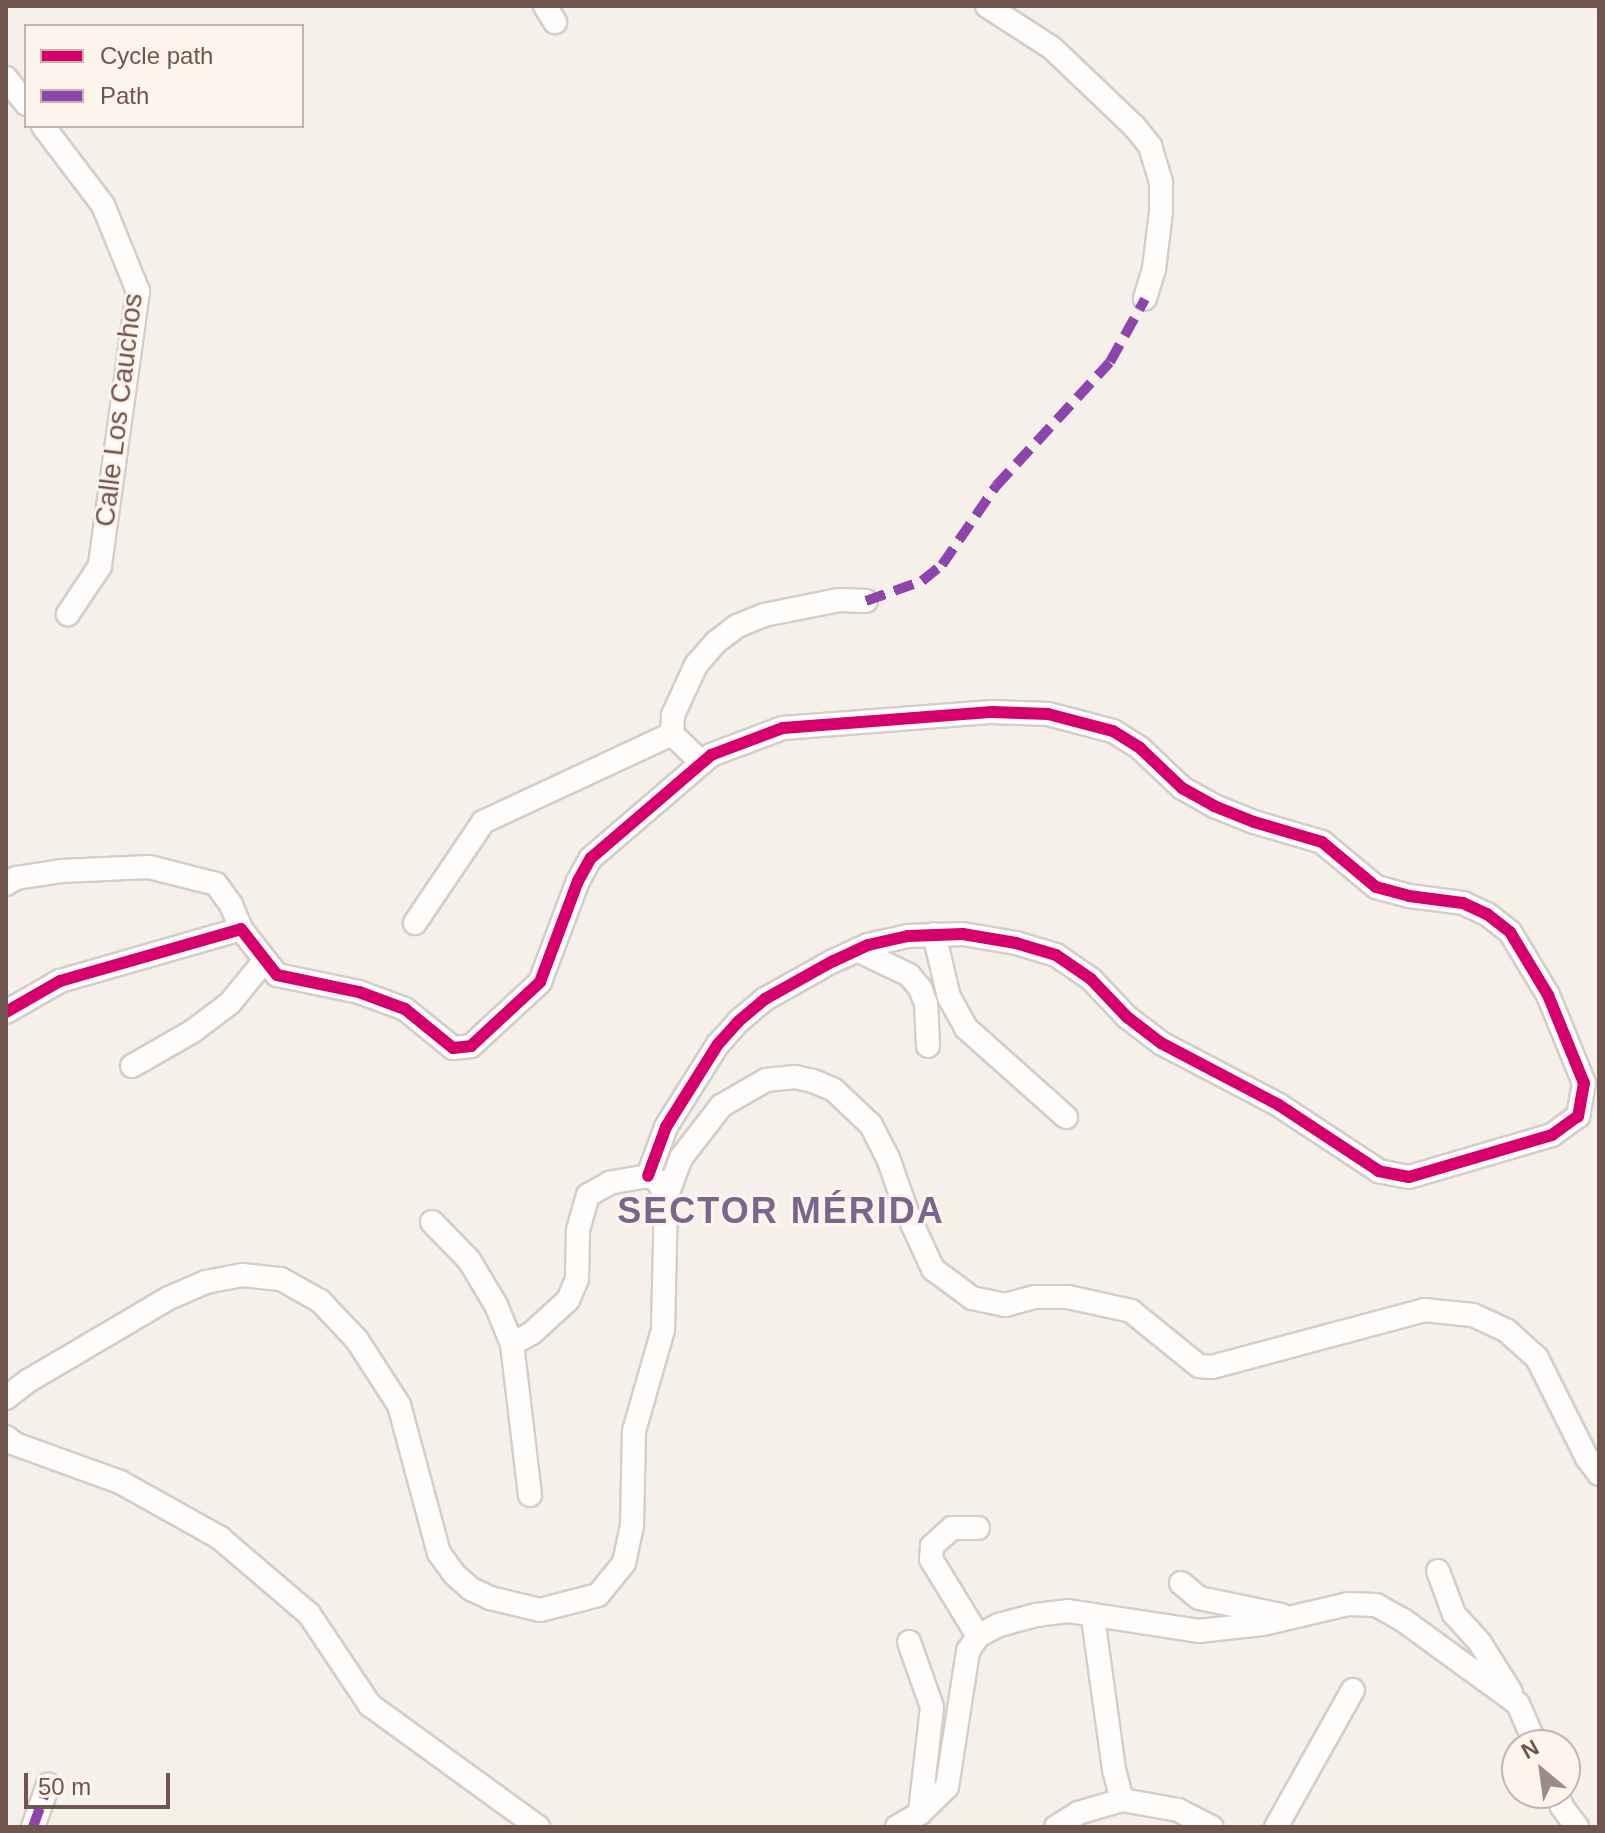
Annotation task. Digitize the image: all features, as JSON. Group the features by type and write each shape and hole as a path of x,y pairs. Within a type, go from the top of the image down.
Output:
{"street":[{"path":"987,6 1052,48 1134,126 1150,146 1161,183 1161,212 1154,269 1145,299"},
{"path":"6,78 24,101"},
{"name":"Calle Los Cauchos","path":"45,128 103,205 138,291 100,566 68,614"},
{"path":"701,762 672,734 673,715 696,665 716,642 737,626 764,615 839,600 866,601"},
{"path":"6,884 16,878 62,871 149,867 216,884 231,905 241,929 277,975 359,992 405,1009 453,1048 471,1046 540,982 578,881 591,858 701,762 746,740 783,728 992,712 1048,714 1113,731 1140,748 1182,788 1214,806 1322,842 1376,887 1409,896 1463,903 1487,914 1510,932 1548,995 1577,1059 1584,1083 1578,1116 1552,1135 1470,1156 1442,1169 1409,1177 1379,1171 1269,1099 1161,1043 1127,1017 1091,979 1056,955 1016,943 963,934 908,936 857,950 765,999 738,1022 718,1044 666,1127 648,1176"},
{"path":"415,923 483,822 672,734"},
{"path":"6,1012 60,981 241,929"},
{"path":"934,934 949,997 966,1028 1066,1117"},
{"path":"857,950 909,975 920,988 926,1004 928,1046"},
{"path":"132,1066 193,1031 230,1003 265,960"},
{"path":"6,1398 28,1381 169,1298 206,1282 242,1275 281,1279 320,1301 357,1340 392,1394 420,1474 439,1553 455,1575 471,1589 510,1605 540,1610 598,1595 624,1563 632,1526 636,1498 634,1431 663,1330 666,1198 681,1158 721,1106 766,1080 795,1077 834,1090 871,1125 888,1158 908,1215 933,1269 972,1298 1005,1305 1035,1297 1068,1297 1131,1311 1199,1366 1212,1367 1424,1310 1473,1315 1507,1331 1537,1358 1580,1446 1599,1474"},
{"path":"512,1344 532,1333 568,1300 577,1279 578,1231 588,1195 610,1183 648,1176 658,1181 666,1198"},
{"path":"432,1222 469,1260 496,1305 512,1344 530,1495"},
{"path":"6,1437 15,1444 120,1482 220,1538 309,1614 370,1705 538,1827"},
{"path":"978,1528 952,1528 932,1546 931,1559 978,1636"},
{"path":"1438,1571 1454,1614 1480,1643 1518,1704 1529,1729"},
{"path":"1181,1583 1199,1598 1290,1617"},
{"path":"897,1827 920,1813 947,1787 968,1651 978,1636 999,1625 1036,1615 1068,1611 1093,1618 1198,1631 1290,1617 1348,1604 1376,1605 1403,1620 1518,1704"},
{"path":"1093,1618 1114,1770 1122,1800"},
{"path":"909,1642 932,1707 920,1813"},
{"path":"1276,1827 1353,1690"},
{"path":"33,1827 48,1785"},
{"path":"1056,1827 1078,1813 1122,1800 1155,1803 1212,1827"},
{"path":"1564,1809 1577,1827"}],"marked path":[{"path":"866,601 922,581 942,565 996,486 1110,362 1145,299"},
{"path":"33,1827 48,1785"}],"cycle path":[{"path":"6,1012 60,981 241,929 277,975 359,992 405,1009 453,1048 471,1046 540,982 578,881 591,858 711,755 783,728 992,712 1048,714 1113,731 1140,748 1182,788 1214,806 1254,822 1322,842 1376,887 1409,896 1463,903 1487,914 1510,932 1548,995 1584,1083 1578,1116 1552,1135 1409,1177 1379,1171 1279,1105 1161,1043 1127,1017 1091,979 1056,955 1016,943 963,934 908,936 868,945 833,961 765,999 738,1022 718,1044 666,1127 648,1176"}],"district":[{"name":"SECTOR MÉRIDA","path":"781,1211"}]}
